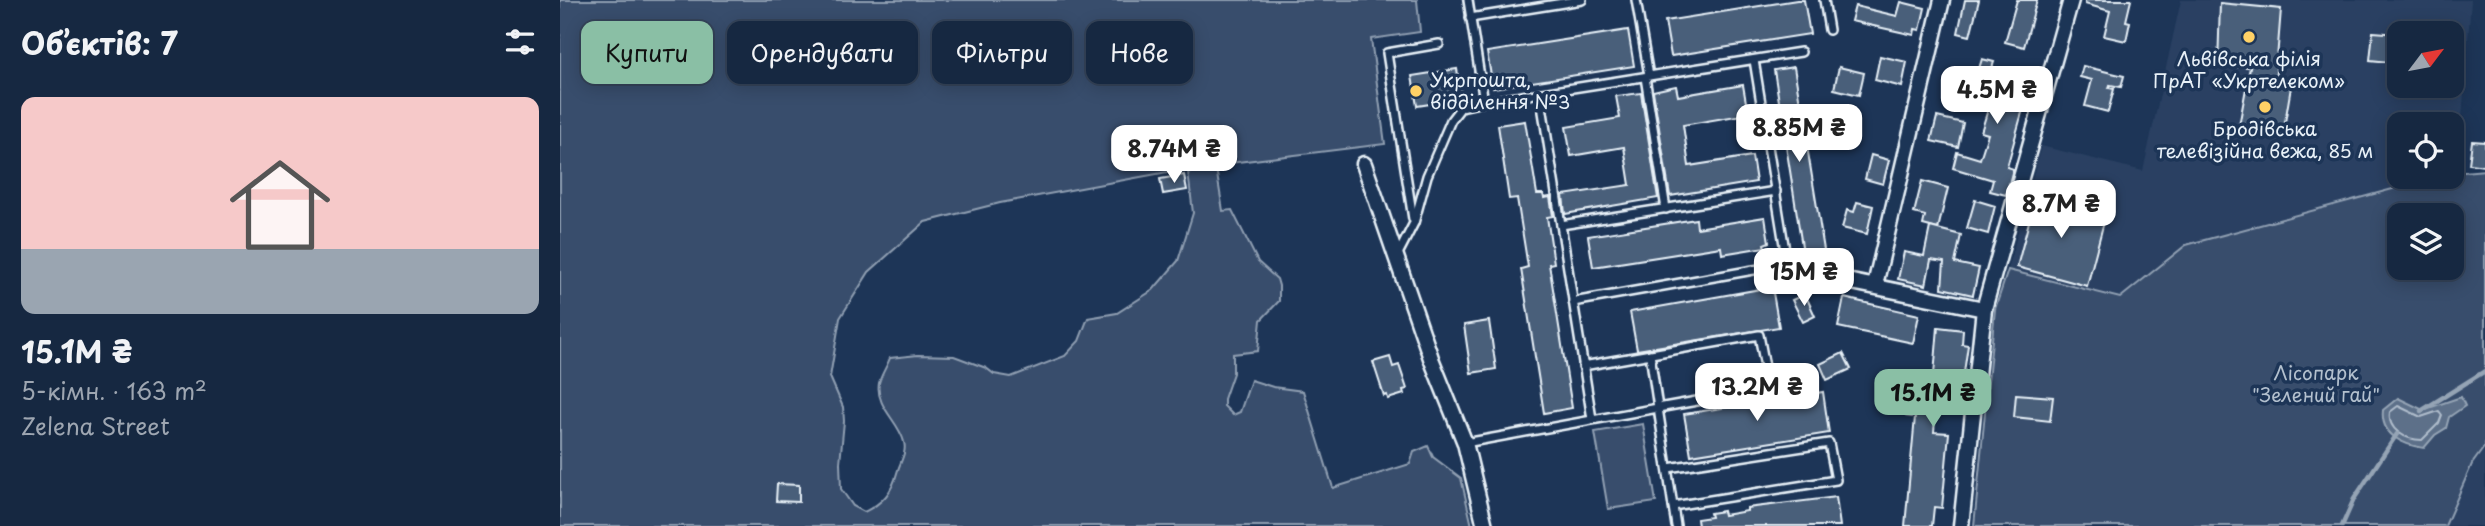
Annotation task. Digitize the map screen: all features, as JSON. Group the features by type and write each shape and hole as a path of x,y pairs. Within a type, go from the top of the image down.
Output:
{"street":[{"path":"1875,285 1942,0"},
{"path":"1961,526 1984,309 2071,0"},
{"path":"1364,164 1432,361 1465,443 1485,526"},
{"path":"1788,269 1984,309"}],"lane":[{"path":"1468,0 1485,102"},
{"path":"1471,18 1582,0"},
{"path":"1636,0 1665,209"},
{"path":"1824,0 1829,30"},
{"path":"1414,223 1387,53 1439,44"},
{"path":"1397,256 1414,223 1427,176 1451,120 1461,107 1801,52"},
{"path":"1573,302 1765,268 1788,269 1755,60"},
{"path":"1540,93 1592,419"},
{"path":"1561,225 1776,191"},
{"path":"1465,443 1769,388 1759,335 1583,366"},
{"path":"1650,354 1676,526"},
{"path":"1668,468 1829,443 1836,480 1673,506"}],"shaded area":[{"path":"2181,0 2471,0 2464,92 2464,21 2387,21 2387,98 2464,98 2462,112 2387,112 2387,189 2393,189 2186,245 2120,298 2008,270 2041,146 2143,171"},
{"path":"2485,446 2485,526 2445,526 2472,464"}],"green space":[{"path":"560,0 1417,0 1420,32 1371,39 1385,144 1189,168 1000,203 925,222 869,272 840,318 830,377 843,407 841,489 853,506 864,512 881,501 895,480 905,446 879,392 879,383 890,358 918,355 954,356 986,368 994,374 1011,377 1065,356 1079,341 1088,318 1117,313 1153,290 1178,261 1193,213 1188,172 1216,168 1223,211 1232,210 1258,262 1277,279 1279,286 1279,301 1261,320 1258,351 1233,354 1233,373 1224,406 1233,415 1240,412 1251,380 1273,387 1303,391 1333,488 1410,464 1414,452 1428,446 1433,457 1461,478 1472,526 560,526"},
{"name":"Лісопарк \"Зелений гай\"","path":"2485,170 2485,446 2472,464 2445,526 1974,526 1995,309 2008,270 2120,298 2186,245 2393,189 2464,189 2464,172"},
{"path":"1643,424 1656,502 1608,509 1595,432"}],"water":[{"path":"2461,397 2465,406 2449,417 2446,428 2435,435 2424,448 2401,441 2385,426 2383,410 2398,398 2423,410"}],"building":[{"path":"1804,0 1810,34 1671,56 1665,21"},
{"path":"1965,0 1979,0 1970,36 1958,33"},
{"path":"2017,0 2037,0 2024,47 2005,42"},
{"path":"2085,0 2131,0 2126,21 2130,22 2126,41 2104,36 2110,11 2085,4"},
{"path":"1901,2 1925,8 1920,30 1915,29 1914,35 1851,21 1855,6 1897,16"},
{"path":"2220,3 2281,9 2275,84 2291,87 2283,134 2239,126 2250,67 2218,66"},
{"path":"1628,30 1634,66 1493,88 1487,52"},
{"path":"2373,32 2387,33 2387,62 2370,60"},
{"path":"1880,56 1907,62 1902,87 1875,80"},
{"path":"1982,59 1994,62 1992,68 2031,80 2007,167 2013,169 2006,195 1990,191 1993,180 1953,168 1957,152 1980,159 1988,134 1981,132 1993,93 1973,88"},
{"path":"2083,66 2124,76 2121,87 2110,85 2109,88 2114,89 2108,112 2085,106 2092,80 2080,77"},
{"path":"1794,67 1825,256 1804,259 1774,70"},
{"path":"1839,67 1864,73 1859,95 1834,89"},
{"path":"1457,69 1462,99 1417,106 1412,76"},
{"path":"1743,85 1748,114 1683,125 1689,166 1752,156 1756,182 1670,196 1653,91 1676,86 1678,96"},
{"path":"1641,93 1658,198 1565,214 1563,195 1630,185 1624,147 1571,156 1566,127 1620,118 1616,96"},
{"path":"1937,117 1963,123 1958,147 1931,141"},
{"path":"1525,121 1537,194 1543,194 1544,198 1550,197 1553,216 1547,217 1554,263 1549,264 1572,408 1544,413 1521,269 1528,267 1517,198 1509,199 1498,125"},
{"path":"2472,141 2485,142 2485,166 2469,164"},
{"path":"1871,155 1889,160 1883,184 1865,179"},
{"path":"1184,175 1187,190 1163,194 1160,179"},
{"path":"1922,181 1948,188 1938,229 1923,225 1925,216 1914,213"},
{"path":"2036,195 2106,214 2087,286 2017,267"},
{"path":"1975,200 1995,206 1988,234 1967,228"},
{"path":"1857,202 1873,206 1867,234 1842,228 1847,210 1854,212"},
{"path":"1765,217 1769,242 1764,244 1765,247 1722,254 1721,247 1593,267 1588,236 1696,219 1697,228"},
{"path":"1930,227 1961,235 1955,263 1979,268 1973,295 1942,288 1944,262 1931,260 1926,285 1898,279 1904,252 1924,256"},
{"path":"1772,287 1779,327 1637,350 1630,312"},
{"path":"1805,294 1815,316 1803,322 1792,300"},
{"path":"1844,298 1919,315 1913,343 1838,327"},
{"path":"1489,321 1496,369 1471,373 1464,325"},
{"path":"1938,327 1963,330 1962,344 1968,345 1960,400 1937,397 1934,432 1949,433 1942,508 1934,507 1932,526 1905,526 1915,417 1906,416 1908,398 1923,400 1925,375 1934,375"},
{"path":"1843,353 1851,369 1827,380 1820,364"},
{"path":"1390,357 1393,367 1399,365 1407,389 1403,390 1404,394 1388,399 1387,395 1384,396 1373,362"},
{"path":"1823,392 1829,433 1691,455 1684,414"},
{"path":"2016,394 2053,397 2050,421 2014,417"},
{"path":"777,484 799,485 799,502 776,501"},
{"path":"1836,497 1840,526 1698,526 1697,519 1711,517 1710,513 1723,511 1724,515 1747,511 1747,508"}],"waterway":[{"path":"2421,411 2485,371"},
{"path":"2342,526 2354,499 2397,434"}],"place":[{"name":"Львівська філія ПрАТ «Укртелеком»","path":"2249,37"},
{"name":"Укрпошта, відділення №3","path":"1416,91"},
{"name":"Бродівська телевізійна вежа, 85 м","path":"2265,107"}]}
